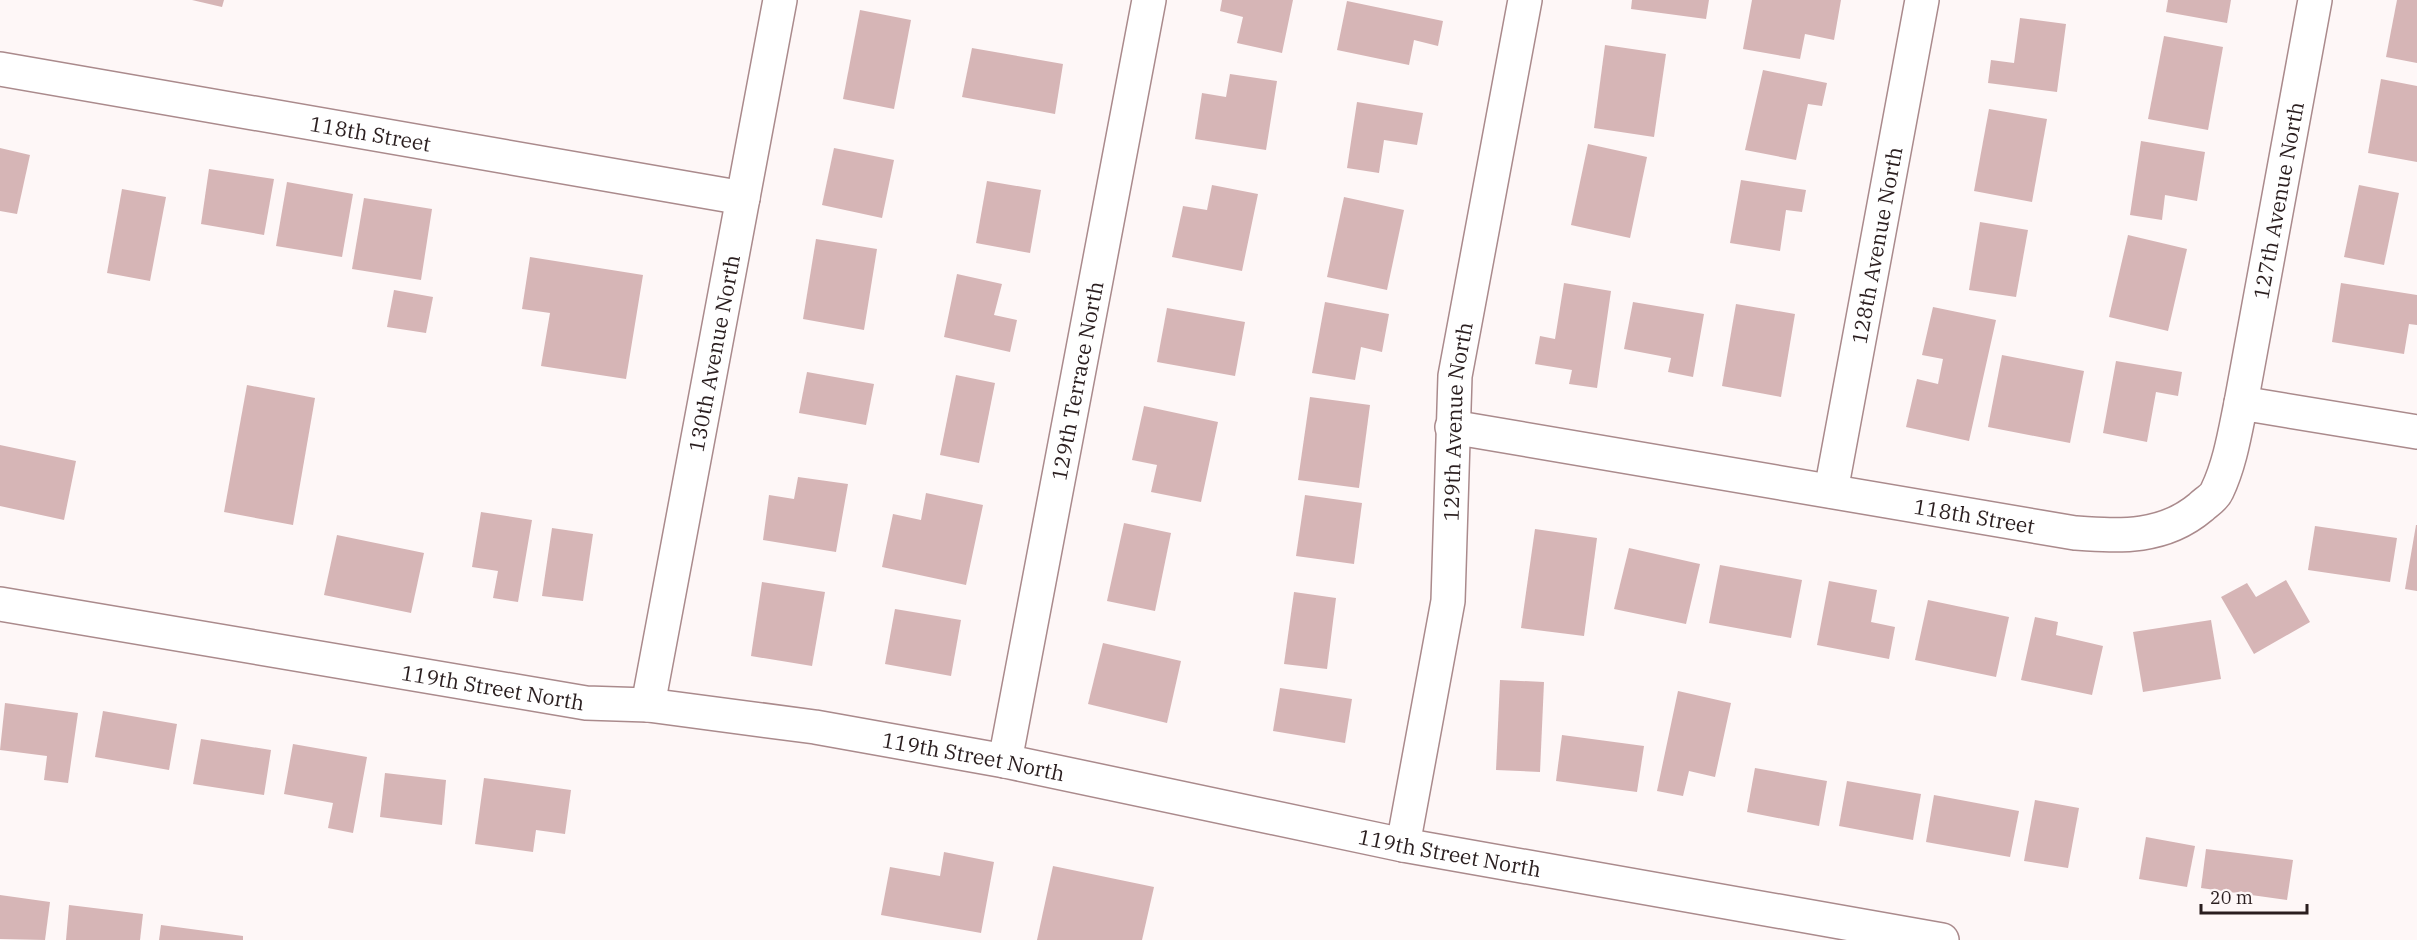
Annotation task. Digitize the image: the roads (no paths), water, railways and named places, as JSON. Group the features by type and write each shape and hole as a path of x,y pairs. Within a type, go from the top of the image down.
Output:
{"street":[{"name":"130th Avenue North","path":"648,705 780,0"},
{"name":"129th Terrace North","path":"1005,761 1149,0"},
{"name":"129th Avenue North","path":"1403,845 1448,601 1455,376 1525,0"},
{"name":"128th Avenue North","path":"1832,491 1922,0"},
{"name":"127th Avenue North","path":"2241,403 2315,0"},
{"name":"118th Street","path":"0,69 743,198"},
{"name":"118th Street","path":"1452,427 2075,533 2121,536 2154,533 2186,520 2216,494 2230,455 2241,403"},
{"path":"2241,403 2417,432"},
{"name":"119th Street North","path":"0,604 586,703 648,705 815,727 1005,761 1403,845 1942,940"}]}
